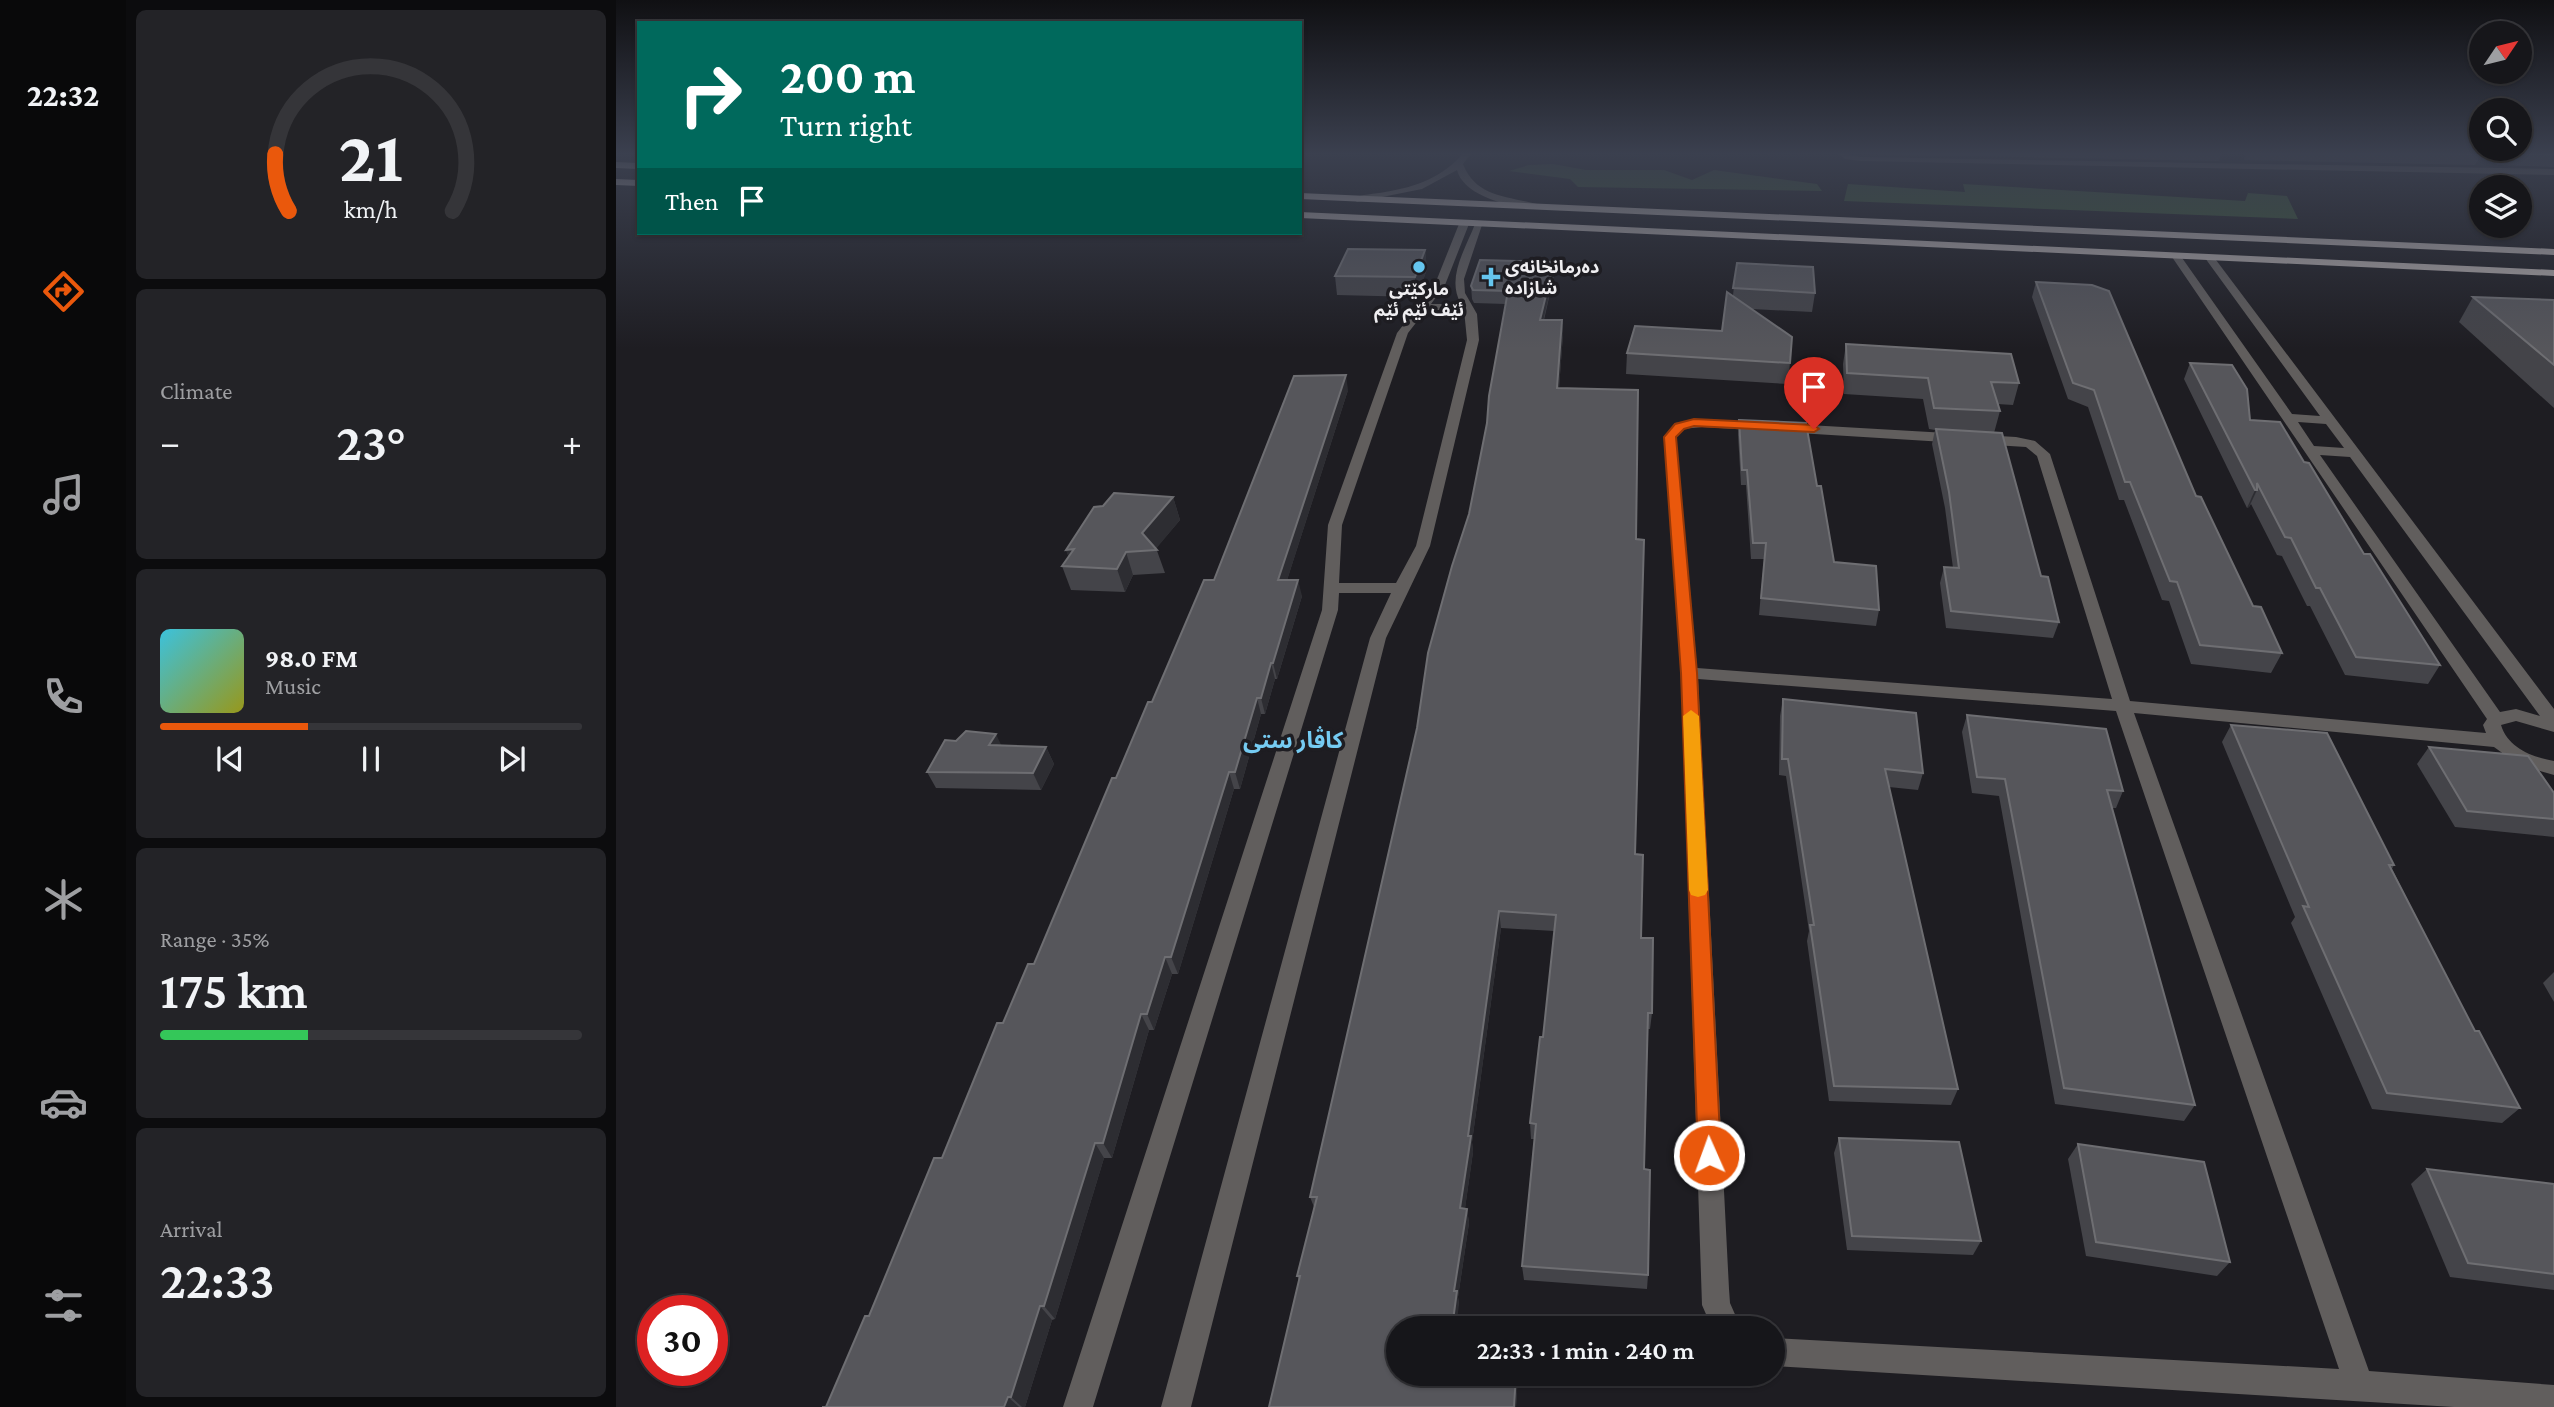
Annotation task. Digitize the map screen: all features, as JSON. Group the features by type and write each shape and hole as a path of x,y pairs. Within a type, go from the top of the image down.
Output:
{"highway":[{"path":"1351,218 2554,273"},
{"path":"1793,218 2554,252"}],"street":[{"path":"1078,1407 1330,610 1333,588 1330,550 1335,525 1403,332 1410,321 1461,272 1472,224"},
{"path":"2178,257 2496,719"},
{"path":"2210,258 2357,453 2554,724"},
{"path":"1176,1407 1378,638 1399,588 1423,546 1473,340 1473,321 1469,307 1449,285"},
{"path":"1424,307 1469,307"},
{"path":"2288,418 2332,421"},
{"path":"1721,1316 1716,1305 1715,1289 1689,673 1670,437 1675,429 1686,424 1702,423 2008,440 2030,444 2043,454 2123,706 2359,1385"},
{"path":"2311,450 2357,453"},
{"path":"1333,588 1399,588"},
{"path":"1689,673 2123,706 2499,741"},
{"path":"2554,724 2516,715 2496,719 2492,725 2499,741 2519,757 2554,768"},
{"path":"1785,1353 2359,1385 2554,1400"}],"building":[{"path":"1348,249 1425,250 1415,277 1335,276"},
{"path":"1480,260 1554,262 1540,320 1562,320 1557,388 1638,390 1636,539 1644,540 1635,854 1643,855 1641,938 1653,938 1644,1169 1650,1170 1648,1275 1522,1266 1536,1124 1530,1123 1540,1037 1543,1037 1556,915 1499,911 1468,1136 1471,1136 1460,1208 1467,1209 1454,1291 1457,1291 1454,1316 1386,1316 1386,1386 1515,1386 1514,1407 1269,1407 1317,1197 1310,1197 1417,728 1428,653 1469,514 1487,423 1489,396 1508,291 1473,290 1471,286"},
{"path":"1737,263 1813,267 1815,293 1733,288"},
{"path":"2036,282 2092,285 2109,291 2196,496 2201,497 2253,606 2261,607 2282,653 2200,645 2177,582 2170,581 2130,482 2125,482 2094,390 2073,383"},
{"path":"1727,292 1792,337 1790,363 1627,353 1635,326 1722,331"},
{"path":"2473,297 2554,300 2554,365"},
{"path":"1846,344 2011,354 2019,383 1991,382 2000,411 1934,408 1928,378 1847,373"},
{"path":"2190,363 2232,365 2247,389 2250,420 2280,422 2304,462 2309,463 2364,554 2370,554 2440,665 2356,657 2320,588 2316,588 2291,538 2285,537 2257,483 2255,490"},
{"path":"1346,375 1278,580 1298,580 1273,663 1261,698 1257,698 1235,772 1229,772 1171,957 1165,957 1147,1014 1141,1014 1103,1143 1095,1143 1044,1306 1040,1306 1011,1397 1008,1397 1004,1407 826,1407 865,1316 869,1316 934,1158 942,1158 997,1023 1003,1023 1028,964 1034,964 1112,778 1116,778 1148,702 1152,702 1204,580 1214,580 1294,376"},
{"path":"1739,420 1806,423 1817,486 1821,486 1834,562 1876,566 1879,610 1761,598 1766,543 1753,543 1747,470 1742,470"},
{"path":"1936,429 2002,433 2041,576 2048,577 2059,622 1951,611 1944,567 1959,568 1949,492"},
{"path":"1114,493 1173,497 1142,533 1157,550 1126,552 1117,569 1062,566 1074,549 1066,550 1094,507 1103,506"},
{"path":"1783,699 1916,713 1923,773 1885,769 1958,1089 1834,1086 1810,925 1814,925 1788,759 1782,759"},
{"path":"1967,715 2106,729 2123,791 2107,790 2195,1105 2064,1088 2005,779 1977,777"},
{"path":"2231,725 2327,733 2394,865 2389,865 2475,1031 2479,1031 2520,1108 2387,1093 2303,906 2309,907"},
{"path":"966,731 996,734 989,745 1046,747 1033,773 927,772 945,740 956,741"},
{"path":"2429,747 2528,756 2554,793 2554,819 2467,811"},
{"path":"1839,1138 1959,1142 1981,1241 1852,1236"},
{"path":"2078,1144 2204,1162 2230,1262 2096,1242"},
{"path":"2427,1169 2554,1184 2554,1274 2468,1263"}],"slow traffic":[{"path":"1691,716 1698,890"}],"place":[{"name":"مارکێتی ئێف ئێم ئێم","path":"1419,267"},
{"name":"دەرمانخانەی شازادە","path":"1491,277"}],"district":[{"name":"کاڤار ستی","path":"1293,740"}],"route":[{"path":"1709,1155 1689,673 1670,437 1679,426 1694,423 1814,429"}]}
